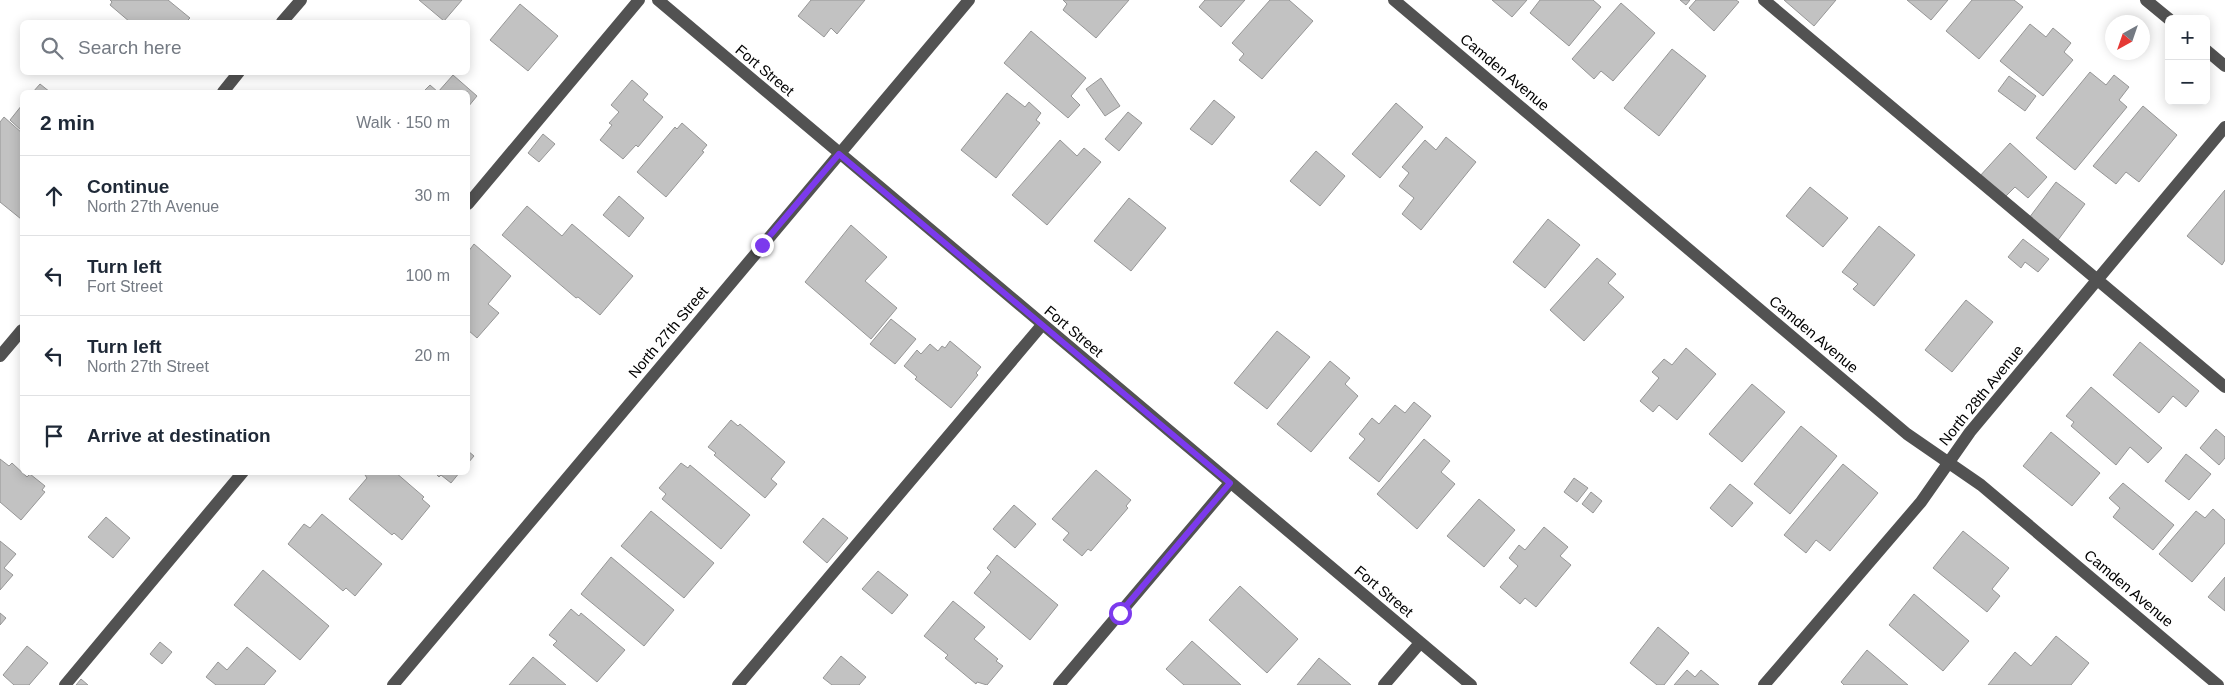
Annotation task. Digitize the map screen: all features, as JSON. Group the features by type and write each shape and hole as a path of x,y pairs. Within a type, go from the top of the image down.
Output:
{"street":[{"path":"284,20 301,0"},
{"path":"470,202 639,0"},
{"name":"Fort Street","path":"658,0 1471,685"},
{"name":"North 27th Street","path":"393,685 969,0"},
{"name":"Camden Avenue","path":"1394,0 1907,434 1981,485 2218,685"},
{"path":"1764,0 2096,281 2225,387"},
{"path":"2146,0 2165,16"},
{"path":"2210,53 2225,66"},
{"path":"225,90 237,75"},
{"name":"North 28th Avenue","path":"1764,685 1921,502 1970,432 2225,127"},
{"path":"738,685 1042,325"},
{"path":"0,356 20,332"},
{"path":"65,685 240,475"},
{"path":"1059,685 1230,483"},
{"path":"1384,685 1420,643"}],"building":[{"path":"110,0 168,0 190,18 188,20 128,20 110,5 112,2"},
{"path":"419,0 462,0 443,20"},
{"path":"811,0 865,0 837,34 831,28 824,37 798,16"},
{"path":"1063,0 1129,0 1096,38 1063,10 1067,4"},
{"path":"1205,0 1245,0 1221,27 1199,7"},
{"path":"1270,0 1289,0 1313,21 1262,79 1239,60 1244,54 1232,43"},
{"path":"1492,0 1527,0 1512,17"},
{"path":"1540,0 1593,0 1601,7 1569,46 1530,13"},
{"path":"1680,0 1690,0 1686,5"},
{"path":"1696,0 1736,0 1739,2 1714,31 1689,8"},
{"path":"1784,0 1836,0 1814,26"},
{"path":"1907,0 1948,0 1931,20"},
{"path":"1972,0 2014,0 2023,7 1979,59 1946,31"},
{"path":"1621,3 1655,33 1613,81 1601,71 1594,79 1572,59"},
{"path":"520,4 558,36 528,71 490,40"},
{"path":"2030,24 2046,37 2053,28 2071,43 2064,52 2073,60 2043,96 2000,61"},
{"path":"1031,31 1086,78 1071,96 1080,105 1068,118 1004,63"},
{"path":"1672,49 1706,76 1659,136 1624,108"},
{"path":"2090,72 2106,85 2114,75 2129,87 2119,100 2127,107 2075,170 2036,138"},
{"path":"453,75 477,96 470,105 470,90 440,90"},
{"path":"2009,76 2036,96 2025,111 1998,91"},
{"path":"1101,78 1120,106 1105,116 1086,89"},
{"path":"632,80 648,94 643,100 663,117 638,147 636,145 623,159 600,140 612,125 609,123 619,112 611,105"},
{"path":"40,84 48,90 35,90"},
{"path":"430,85 436,90 425,90"},
{"path":"1007,93 1025,107 1029,102 1041,113 1036,120 1040,123 996,178 961,150"},
{"path":"1214,100 1235,117 1212,145 1190,129"},
{"path":"1396,103 1423,127 1380,178 1352,154"},
{"path":"2143,106 2177,135 2139,182 2126,172 2116,184 2093,166"},
{"path":"20,108 20,129 10,120"},
{"path":"1128,112 1142,123 1119,151 1105,139"},
{"path":"4,117 20,131 20,218 0,202 0,122"},
{"path":"682,123 707,145 702,151 704,152 666,197 637,172 675,127 677,129"},
{"path":"543,134 555,144 539,162 528,153"},
{"path":"1446,137 1476,162 1421,230 1402,214 1414,198 1399,186 1409,173 1402,167 1425,140 1436,150"},
{"path":"1060,140 1077,156 1084,148 1101,162 1047,225 1012,195"},
{"path":"2010,143 2047,177 2028,198 2015,187 2003,199 1979,177"},
{"path":"1316,151 1345,176 1320,206 1290,181"},
{"path":"2056,182 2085,204 2058,240 2029,218"},
{"path":"1810,187 1848,218 1823,247 1786,216"},
{"path":"2225,190 2225,260 2222,265 2187,236"},
{"path":"619,196 644,218 629,237 603,215"},
{"path":"1129,198 1166,228 1131,271 1094,241"},
{"path":"527,206 562,236 572,224 633,276 600,315 578,297 576,298 502,235"},
{"path":"1548,219 1580,245 1545,288 1513,262"},
{"path":"851,225 887,257 865,281 897,308 871,339 805,282"},
{"path":"1879,226 1915,255 1874,306 1853,289 1858,284 1842,272"},
{"path":"2023,239 2049,259 2038,272 2025,262 2021,268 2008,257"},
{"path":"474,244 511,276 488,304 499,313 477,338 470,332 470,249"},
{"path":"1597,258 1616,274 1608,283 1624,297 1584,341 1550,310"},
{"path":"1966,300 1993,322 1952,372 1925,350"},
{"path":"891,319 916,339 895,364 870,344"},
{"path":"1277,331 1310,357 1267,409 1234,383"},
{"path":"950,341 981,367 976,373 978,375 951,408 915,379 917,377 904,366 917,350 921,354 930,344 938,351 942,346 945,348"},
{"path":"2140,342 2199,391 2186,407 2173,396 2159,413 2113,375"},
{"path":"1686,348 1716,374 1677,420 1659,405 1653,412 1640,401 1659,378 1652,372 1664,359 1672,365"},
{"path":"1330,361 1350,378 1345,384 1358,396 1311,452 1277,424"},
{"path":"1752,384 1785,412 1742,462 1709,434"},
{"path":"2091,387 2162,448 2148,463 2130,447 2116,465 2071,426 2074,422 2066,416"},
{"path":"1414,402 1431,416 1379,482 1349,458 1365,439 1359,434 1372,418 1379,424 1395,405 1405,413"},
{"path":"731,420 738,426 740,424 785,462 771,479 777,484 765,498 714,455 716,453 708,447"},
{"path":"1801,426 1837,456 1790,514 1754,484"},
{"path":"2216,429 2225,437 2225,458 2219,465 2200,448"},
{"path":"2051,432 2100,473 2072,506 2023,466"},
{"path":"1424,439 1450,461 1441,472 1455,484 1417,529 1377,494"},
{"path":"470,453 474,456 470,461"},
{"path":"2186,454 2211,474 2189,500 2165,481"},
{"path":"0,459 9,466 12,463 20,470 20,475 27,477 31,475 45,486 42,490 45,492 21,520 0,502"},
{"path":"681,463 688,468 690,465 750,515 721,549 662,499 666,494 659,488"},
{"path":"1843,464 1878,493 1830,551 1816,540 1806,553 1784,535"},
{"path":"1096,470 1131,500 1126,506 1128,508 1091,551 1088,549 1082,556 1063,540 1069,533 1052,519"},
{"path":"365,475 398,475 424,497 422,499 430,506 402,540 394,533 392,535 349,499 367,478"},
{"path":"441,475 458,475 451,483"},
{"path":"1574,478 1588,488 1577,502 1564,492"},
{"path":"2123,483 2174,525 2153,550 2113,517 2120,508 2109,498"},
{"path":"1730,484 1753,503 1732,527 1710,508"},
{"path":"1591,492 1602,501 1593,513 1582,504"},
{"path":"1479,499 1515,530 1484,567 1447,536"},
{"path":"1014,505 1036,524 1015,548 993,529"},
{"path":"2213,509 2225,520 2225,543 2192,582 2159,554 2196,511 2205,518"},
{"path":"651,511 714,563 684,598 621,546"},
{"path":"322,514 382,564 355,596 346,588 343,591 288,544 304,524 310,528"},
{"path":"106,517 130,538 113,558 88,537"},
{"path":"823,518 848,538 827,563 803,542"},
{"path":"1544,527 1568,547 1560,556 1571,565 1536,607 1525,598 1520,604 1500,587 1518,566 1509,558 1519,545 1525,550"},
{"path":"1963,531 2009,568 1992,589 2000,596 1987,612 1933,568"},
{"path":"0,541 16,554 4,568 13,575 0,590"},
{"path":"997,555 1058,605 1030,640 974,593 991,572 987,568"},
{"path":"611,557 674,610 644,646 581,594"},
{"path":"263,570 329,626 300,660 234,605"},
{"path":"878,571 908,595 892,614 862,589"},
{"path":"2225,577 2225,611 2208,597"},
{"path":"1240,586 1298,639 1267,673 1209,620"},
{"path":"1914,594 1969,641 1943,671 1889,625"},
{"path":"953,601 985,627 974,639 998,659 996,661 1003,666 987,685 977,682 976,684 945,658 948,655 924,636"},
{"path":"571,609 579,616 581,613 625,650 597,682 553,645 557,641 549,635"},
{"path":"0,613 6,618 0,625"},
{"path":"1658,627 1689,653 1664,685 1657,685 1630,663"},
{"path":"2056,636 2089,663 2071,685 1988,685 2015,652 2031,666"},
{"path":"1192,641 1241,685 1184,685 1166,669"},
{"path":"160,642 172,652 162,664 150,654"},
{"path":"27,646 48,663 29,685 14,685 3,675"},
{"path":"247,647 276,671 264,685 216,685 206,677 218,662 227,670"},
{"path":"1867,650 1908,685 1844,685 1841,682"},
{"path":"841,656 866,677 859,685 832,685 823,678"},
{"path":"533,657 566,685 509,685"},
{"path":"1319,658 1351,685 1297,685"},
{"path":"1687,670 1695,677 1701,670 1719,685 1674,685"},
{"path":"81,679 88,685 76,685"}],"route":[{"path":"762,245 839,154 1230,483 1120,613"}]}
